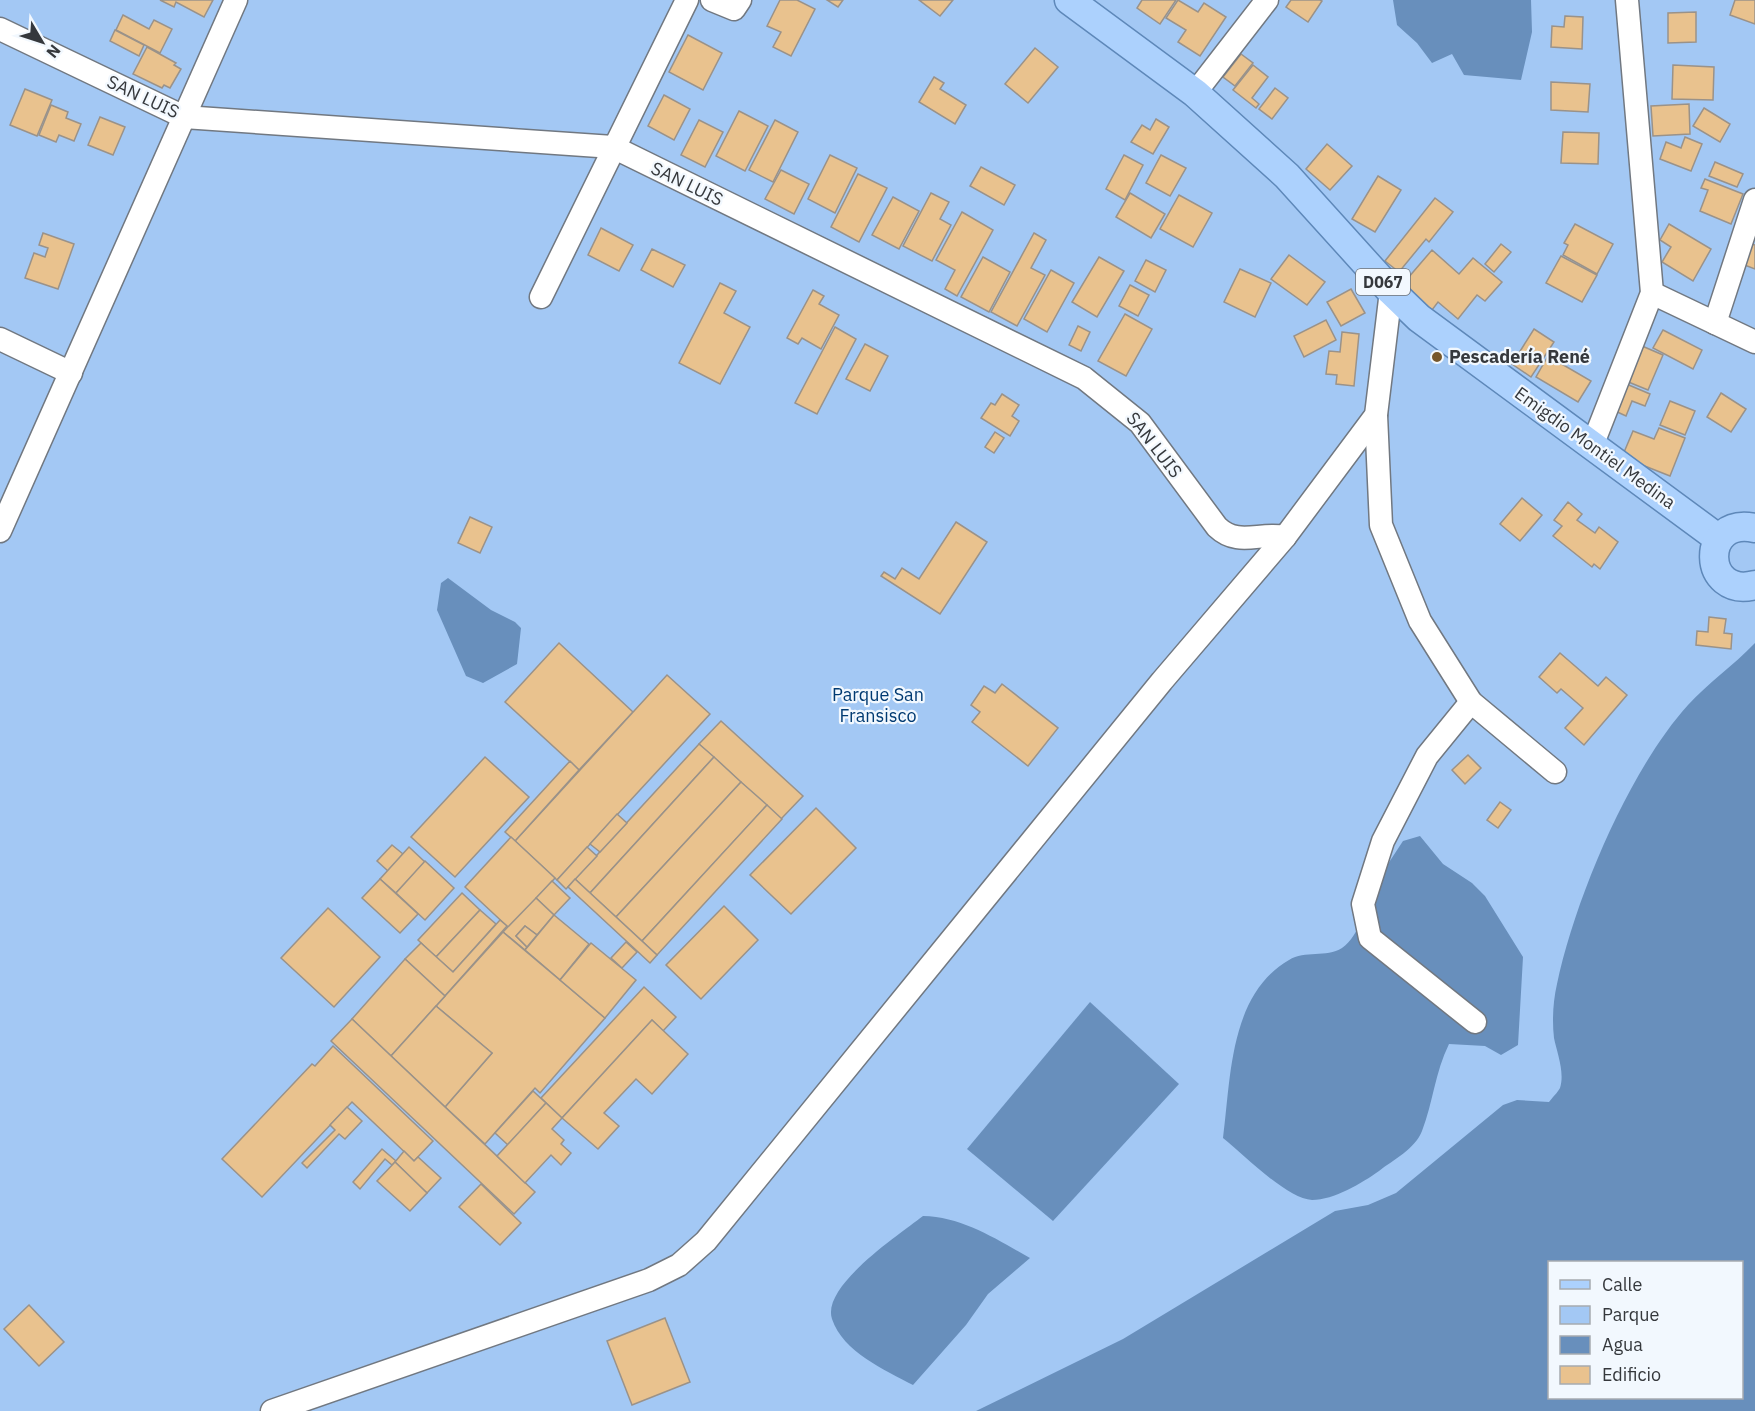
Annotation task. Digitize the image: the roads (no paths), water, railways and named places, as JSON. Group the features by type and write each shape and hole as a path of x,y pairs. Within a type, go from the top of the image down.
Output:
{"main road":[{"name":"Emigdio Montiel Medina","path":"1069,0 1195,93 1287,176 1391,291 1419,318 1719,539"},
{"path":"1755,528 1736,527 1719,539 1713,558 1720,577 1737,587 1755,585"}],"street":[{"path":"0,531 236,0"},
{"path":"712,0 734,9 740,0"},
{"path":"1195,93 1267,0"},
{"path":"1592,446 1652,292 1627,0"},
{"path":"541,297 685,3"},
{"name":"SAN LUIS","path":"0,29 184,117 613,147 1084,378 1140,423 1217,527 1227,537 1239,539 1271,534 1286,537"},
{"path":"1715,323 1755,200"},
{"path":"1391,291 1376,415 1381,525 1420,621 1470,702 1555,772"},
{"path":"1652,292 1755,342"},
{"path":"0,339 70,373"},
{"path":"272,1411 649,1280 679,1265 706,1241 1162,681 1286,537 1376,415"},
{"path":"1470,702 1426,756 1383,842 1363,904 1370,938 1475,1022"}],"water":[{"path":"1393,0 1531,0 1532,32 1521,80 1464,75 1452,54 1432,63 1417,43 1397,25"},
{"path":"448,578 491,610 515,622 521,628 517,664 483,683 466,676 437,610 441,583"},
{"path":"1755,643 1755,1411 976,1411 1123,1339 1335,1211 1368,1205 1396,1193 1503,1105 1517,1100 1549,1102 1559,1090 1561,1082 1561,1069 1554,1038 1554,1004 1565,950 1577,914 1607,837 1625,799 1666,732 1696,697"},
{"path":"1420,836 1443,864 1472,883 1485,896 1523,957 1518,1045 1501,1055 1485,1046 1449,1044 1440,1065 1426,1120 1414,1143 1379,1171 1347,1190 1320,1199 1302,1198 1278,1184 1223,1138 1236,1040 1254,994 1269,975 1295,957 1329,953 1348,943 1358,927 1376,884 1403,841"},
{"path":"1090,1002 1179,1084 1053,1221 967,1149"},
{"path":"923,1216 952,1220 965,1225 1030,1258 988,1294 966,1325 913,1385 866,1359 845,1341 837,1331 832,1319 832,1306 838,1292 865,1262"}],"place":[{"name":"Pescadería René","path":"1437,357"}],"park label":[{"name":"Parque San Fransisco","path":"878,705"}]}
